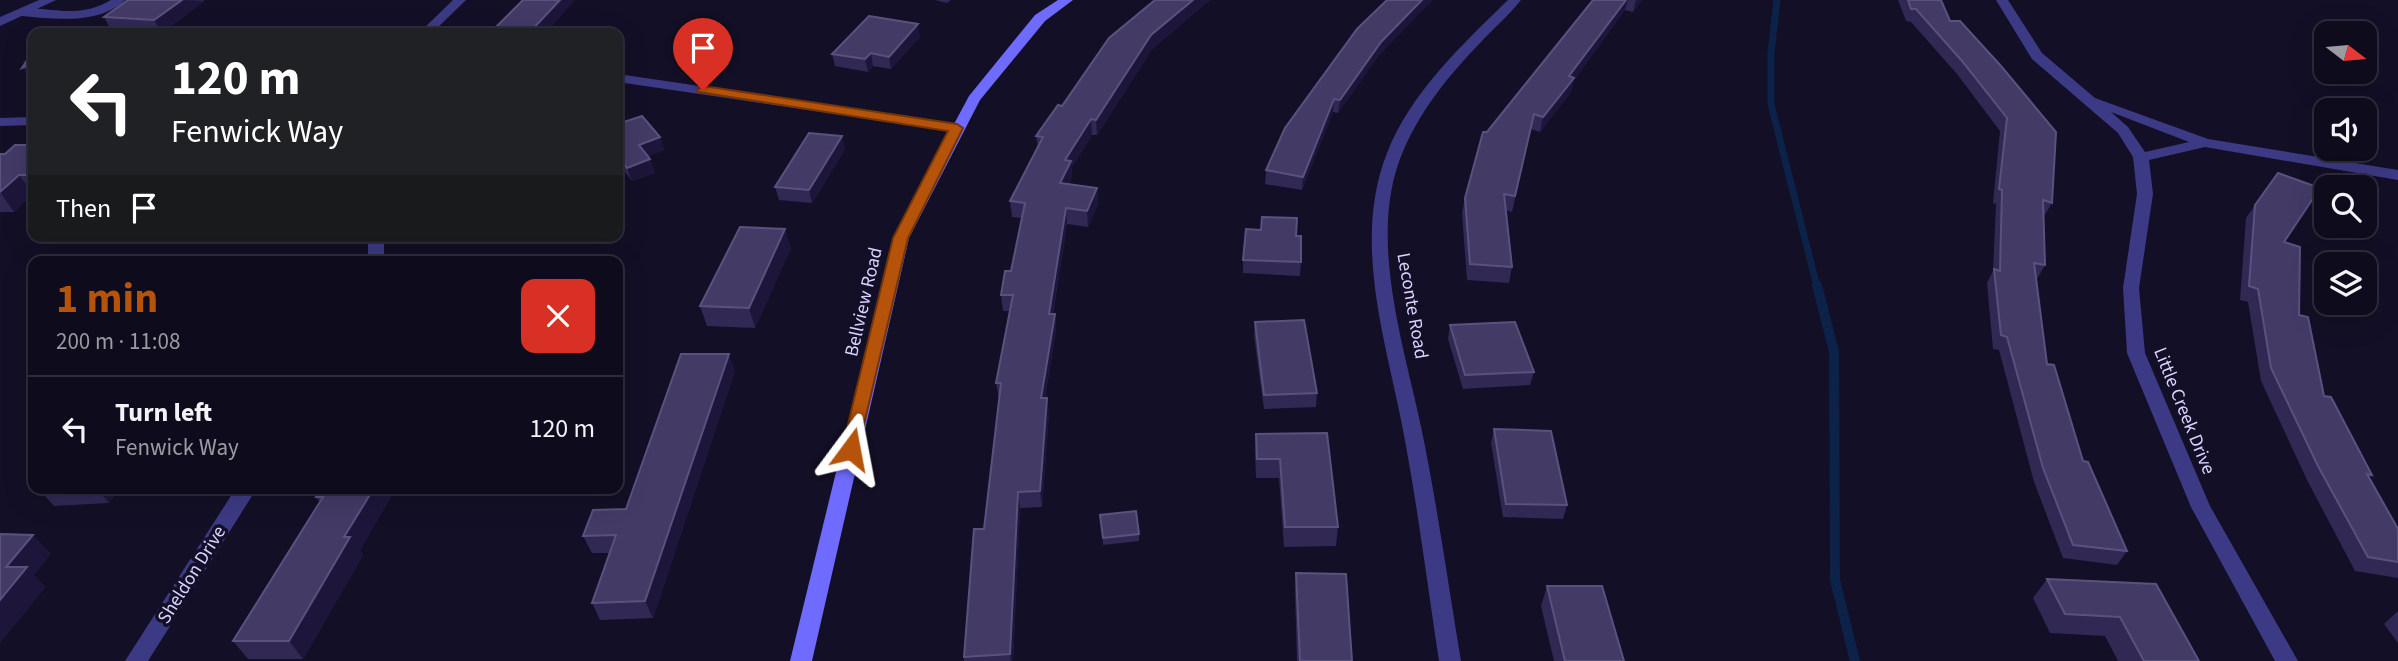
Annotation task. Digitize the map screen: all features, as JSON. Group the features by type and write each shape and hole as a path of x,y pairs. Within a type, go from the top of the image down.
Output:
{"street":[{"path":"0,22 50,0"},
{"path":"430,28 460,0"},
{"name":"Bellview Road","path":"801,661 901,238 974,99 1040,18 1067,0"},
{"name":"Leconte Road","path":"1450,661 1412,422 1386,288 1379,231 1386,178 1405,131 1431,90 1515,0"},
{"path":"2002,0 2037,56 2123,130 2141,156 2205,143"},
{"path":"623,79 957,128"},
{"path":"2085,97 2205,143 2398,175"},
{"path":"0,122 28,121"},
{"name":"Little Creek Drive","path":"2141,156 2145,194 2131,288 2136,353 2201,507 2287,661"},
{"name":"Sheldon Drive","path":"136,661 243,494"}],"lane":[{"path":"22,12 85,15 105,9 119,0"}],"building":[{"path":"128,0 182,0 154,20 104,17"},
{"path":"523,0 560,0 534,28 495,28"},
{"path":"1155,0 1193,0 1151,35 1096,120 1091,119 1065,160 1071,161 1060,183 1097,188 1087,211 1066,208 1049,314 1055,314 1041,398 1047,398 1040,491 1018,492 1010,654 964,657 974,529 984,529 1001,383 996,383 1013,295 1001,295 1005,271 1011,271 1025,203 1010,201 1043,137 1036,136 1058,105 1062,106 1109,38"},
{"path":"1387,0 1422,0 1381,42 1340,100 1334,99 1303,177 1266,170 1285,128 1357,29"},
{"path":"1593,0 1626,0 1569,76 1574,78 1543,117 1534,114 1515,196 1504,194 1512,267 1470,264 1465,198 1483,132 1487,132"},
{"path":"1908,0 1941,0 1950,21 1960,21 2056,132 2052,203 2043,200 2045,265 2034,263 2047,364 2054,365 2083,461 2088,462 2127,551 2073,545 2043,468 2007,337 2001,335 1994,269 2000,271 2002,190 1999,189 2007,118 1962,61 1916,9 1911,9"},
{"path":"869,16 918,24 889,57 871,53 865,59 832,54"},
{"path":"642,116 660,137 639,145 650,159 627,168 623,163 623,122"},
{"path":"809,133 842,136 809,190 775,187"},
{"path":"15,145 28,145 28,175 19,175 0,192 0,154 5,154"},
{"path":"2278,173 2314,186 2314,197 2284,242 2300,247 2299,315 2308,317 2324,396 2331,397 2372,475 2367,474 2398,529 2398,562 2368,557 2318,466 2271,368 2258,289 2249,286 2255,205"},
{"path":"1262,217 1297,218 1296,236 1301,236 1301,262 1243,260 1246,229 1261,230"},
{"path":"740,227 785,229 749,308 700,306"},
{"path":"1304,320 1317,393 1264,395 1255,322"},
{"path":"1515,322 1534,372 1465,375 1450,325"},
{"path":"681,354 729,354 645,601 592,603 616,535 583,536 593,510 626,509"},
{"path":"1494,429 1551,431 1567,505 1506,504"},
{"path":"1327,433 1338,527 1285,527 1280,459 1257,459 1256,434"},
{"path":"318,494 370,494 344,537 350,537 289,641 233,641 323,497 316,497"},
{"path":"1136,511 1139,534 1103,538 1100,515"},
{"path":"0,534 33,535 6,567 27,567 0,600"},
{"path":"1296,573 1346,574 1352,661 1300,661"},
{"path":"2047,579 2156,584 2199,661 2144,661 2120,617 2065,614"},
{"path":"1547,586 1602,586 1624,661 1565,661"}],"waterway":[{"path":"1777,0 1771,53 1771,104 1817,287"},
{"path":"1817,285 1834,352 1835,580 1855,661"}],"route":[{"path":"703,90 957,128 901,238 851,449"}]}
